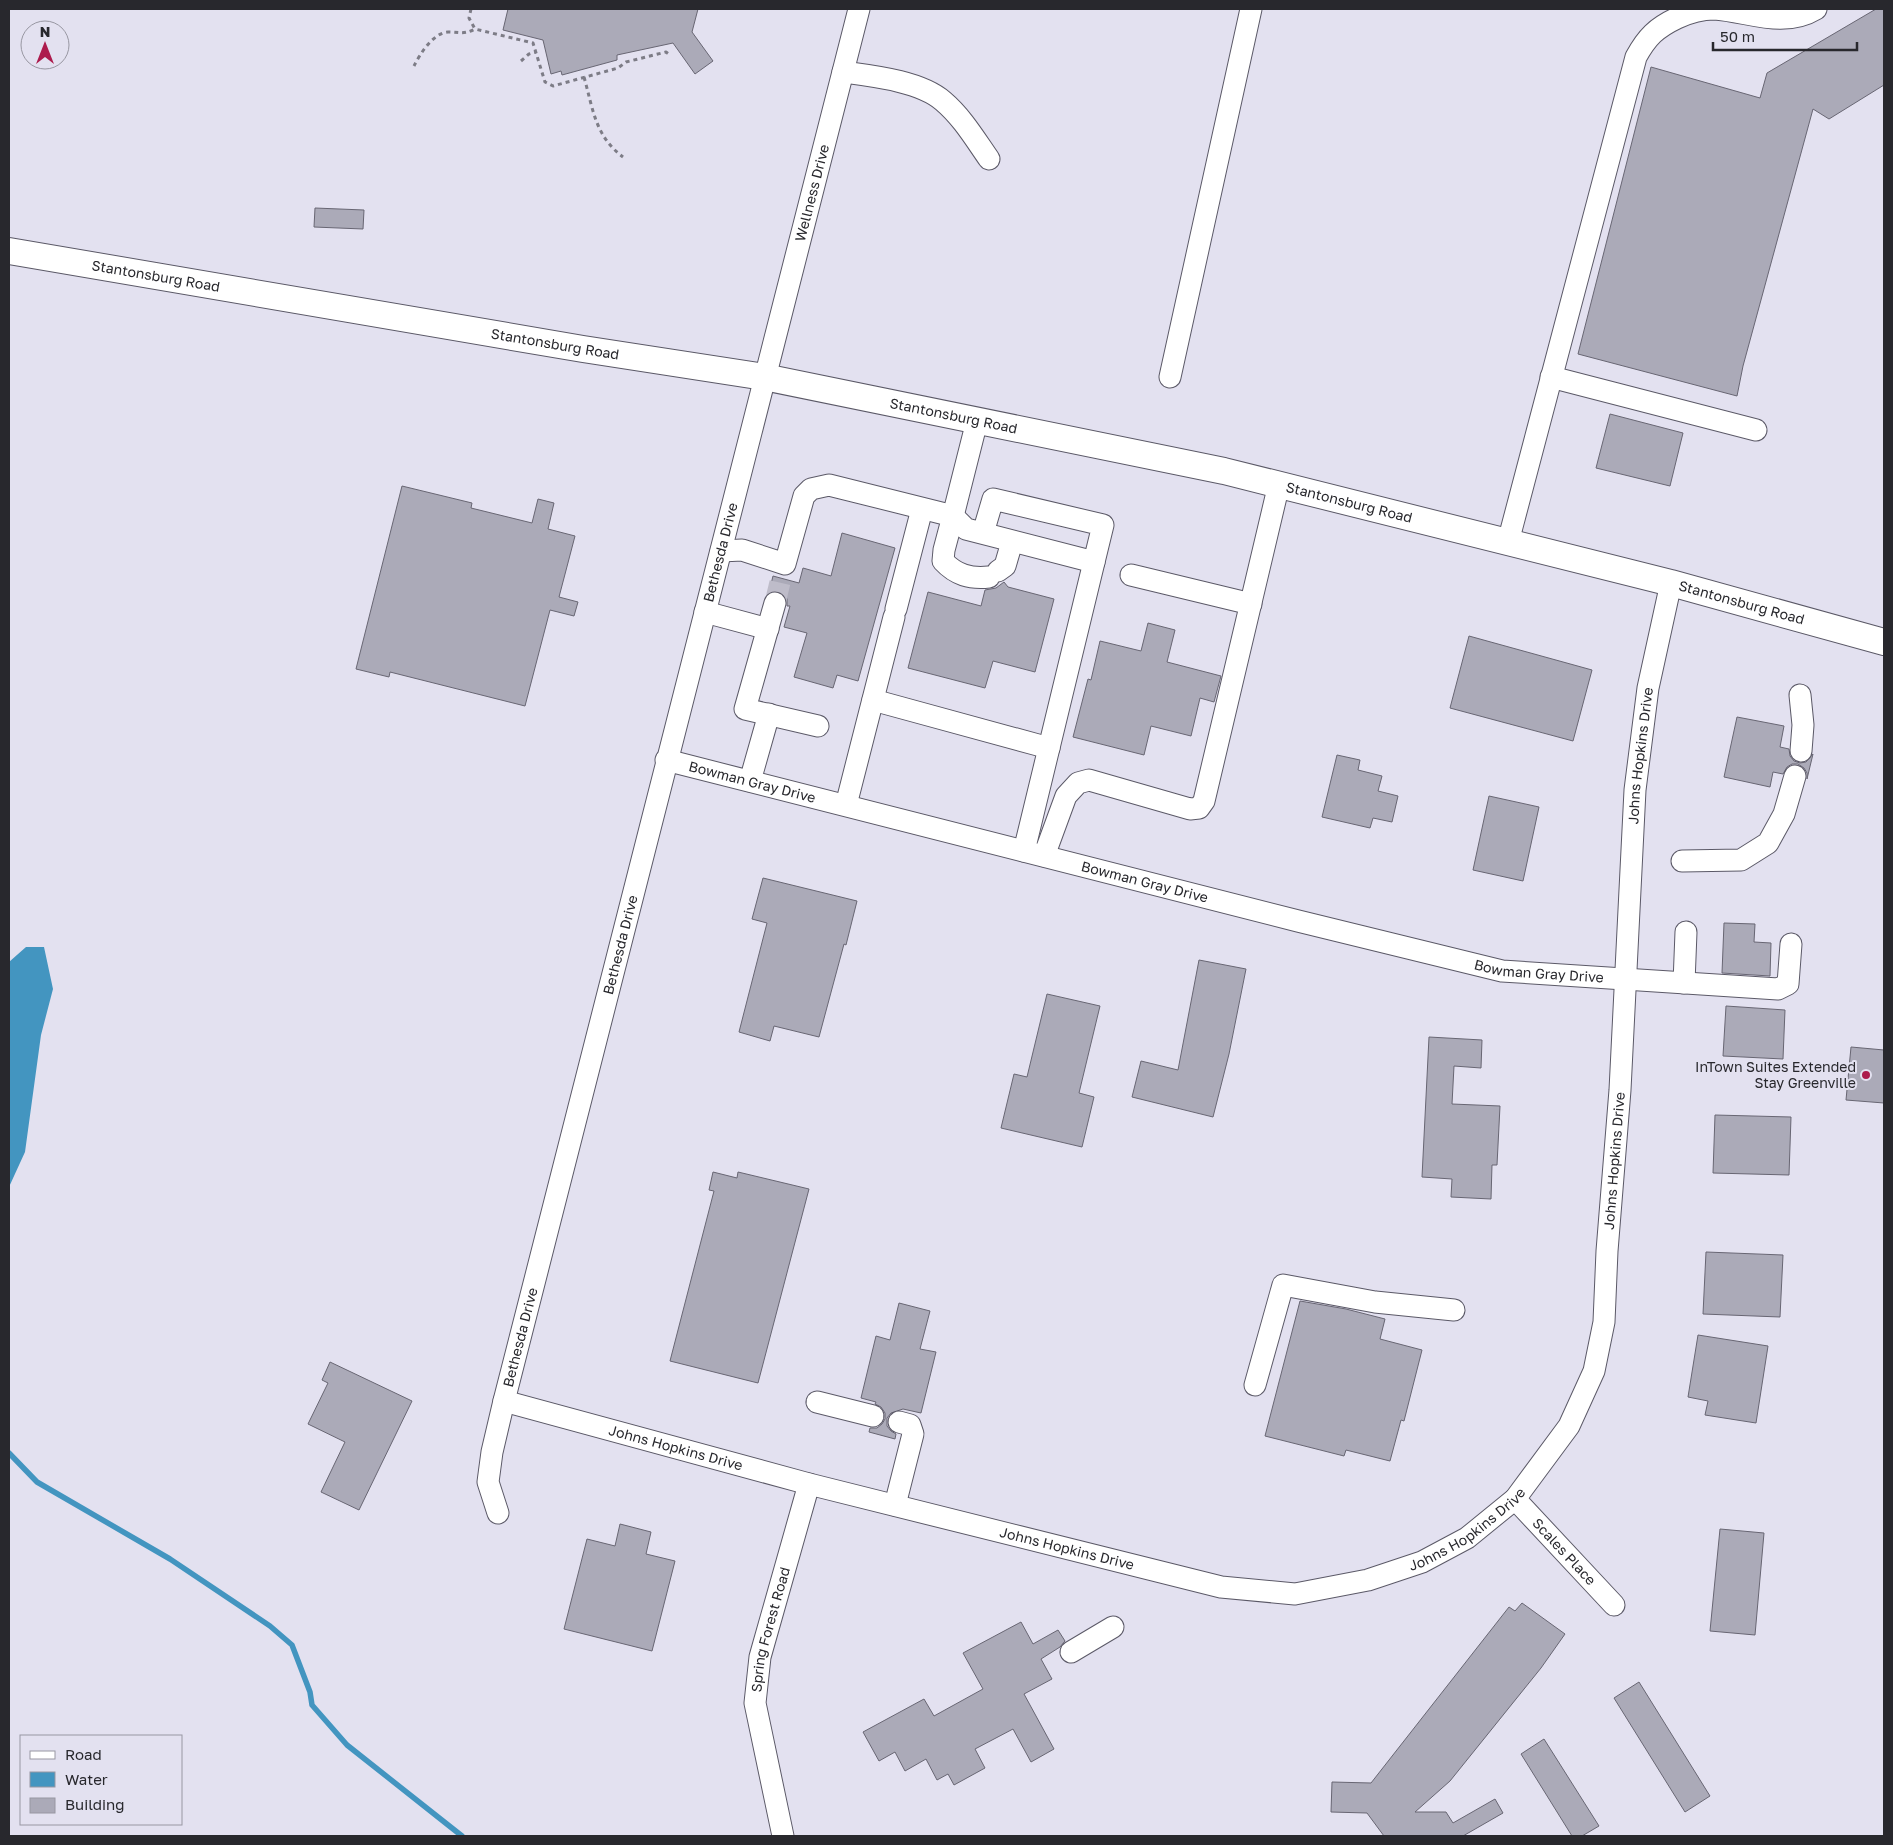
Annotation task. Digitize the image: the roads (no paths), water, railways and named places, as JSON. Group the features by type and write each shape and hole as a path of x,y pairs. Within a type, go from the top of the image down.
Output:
{"main road":[{"name":"Stantonsburg Road","path":"9,252 583,349 764,377 1224,471 1671,583 1884,642"}],"street":[{"name":"Wellness Drive","path":"764,377 859,9"},
{"path":"1170,377 1251,9"},
{"path":"1508,542 1636,57 1645,40 1664,24 1690,12 1712,9 1785,19 1816,9"},
{"path":"843,72 917,87 942,100 961,120 989,159"},
{"path":"1551,376 1756,430"},
{"name":"Bethesda Drive","path":"498,1513 488,1482 492,1452 764,377"},
{"path":"977,421 944,550 943,561 958,573 977,578 993,574 1005,566 1012,542"},
{"path":"1034,853 1066,796 1078,783 1089,780 1190,809 1199,808 1204,801 1279,484"},
{"path":"721,551 742,550 783,571 804,496 811,489 829,485 953,516 966,529 1094,562"},
{"path":"983,533 993,499 1103,525 1049,748 1034,853"},
{"path":"846,805 922,509"},
{"path":"1131,575 1251,604"},
{"name":"Johns Hopkins Drive","path":"504,1401 808,1484 1221,1587 1294,1594 1368,1580 1422,1562 1467,1538 1515,1500 1569,1426 1594,1371 1604,1322 1626,980 1635,790 1648,688 1671,583"},
{"path":"775,603 745,708 818,726"},
{"path":"705,612 768,629"},
{"path":"1800,695 1803,725 1801,751"},
{"path":"873,700 1049,748"},
{"path":"750,781 769,714"},
{"name":"Bowman Gray Drive","path":"666,760 1502,971 1778,988 1788,984 1791,944"},
{"path":"1682,861 1741,860 1768,843 1784,814 1795,776"},
{"path":"1684,983 1686,932"},
{"path":"1255,1385 1282,1285 1375,1302 1454,1310"},
{"path":"817,1402 873,1416"},
{"path":"895,1505 914,1434 910,1425 899,1422"},
{"name":"Spring Forest Road","path":"783,1836 755,1703 760,1657 808,1484"},
{"name":"Scales Place","path":"1515,1500 1614,1605"},
{"path":"1071,1652 1113,1627"}],"water":[{"path":"26,947 44,947 53,989 41,1035 25,1152 9,1187 9,962"}],"waterway":[{"path":"9,1453 37,1482 170,1559 270,1626 292,1645 310,1692 312,1705 347,1745 462,1836"}],"tunnel":[{"path":"775,603 781,578"}],"place":[{"name":"InTown Suites Extended Stay Greenville","path":"1866,1075"}]}
